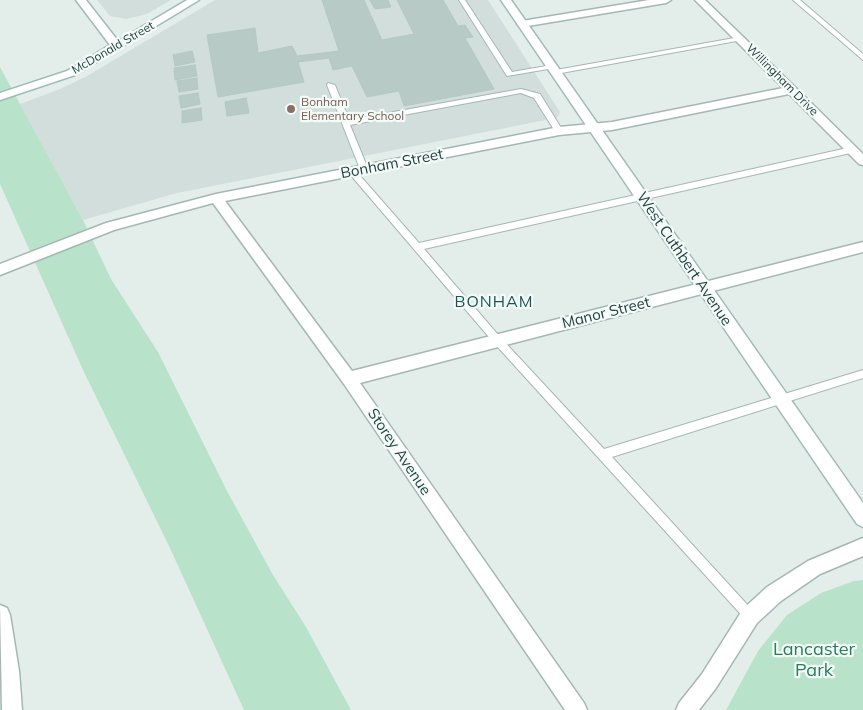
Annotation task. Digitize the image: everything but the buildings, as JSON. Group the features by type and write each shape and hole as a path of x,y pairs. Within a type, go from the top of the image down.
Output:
{"street":[{"path":"81,0 116,46"},
{"name":"McDonald Street","path":"0,97 71,73 194,0"},
{"name":"West Cuthbert Avenue","path":"506,0 863,518"},
{"path":"522,24 666,0"},
{"name":"Willingham Drive","path":"700,0 863,161"},
{"name":"Bonham Street","path":"0,270 111,226 216,198 559,131 640,121 792,90"},
{"name":"Storey Avenue","path":"216,198 349,379 577,710"},
{"name":"Manor Street","path":"349,379 863,247"},
{"path":"686,710 709,681 750,616 774,594 814,567 863,547"},
{"path":"0,615 9,671 12,710"}],"lane":[{"path":"462,0 510,74 554,69 740,38"},
{"path":"796,0 863,58"},
{"path":"331,85 347,123 358,170 417,247 497,340 750,616"},
{"path":"347,123 521,91 537,96 559,131"},
{"path":"417,247 852,150"},
{"path":"602,455 780,398 863,374"}],"shaded area":[{"path":"97,0 171,0 147,14 126,19 110,16"},
{"name":"Bonham Elementary School","path":"215,0 488,0 560,112 558,117 551,119 177,193 83,220 20,104 60,89 87,76"}],"green space":[{"path":"0,67 83,220 111,279 158,352 227,491 273,575 306,627 351,710 244,710 169,546 83,370 0,184"},
{"name":"Lancaster Park","path":"863,580 863,710 726,710 758,651 787,615 821,593 854,581"}],"place":[{"name":"Bonham Elementary School","path":"291,109"}],"district":[{"name":"BONHAM","path":"494,302"}]}
